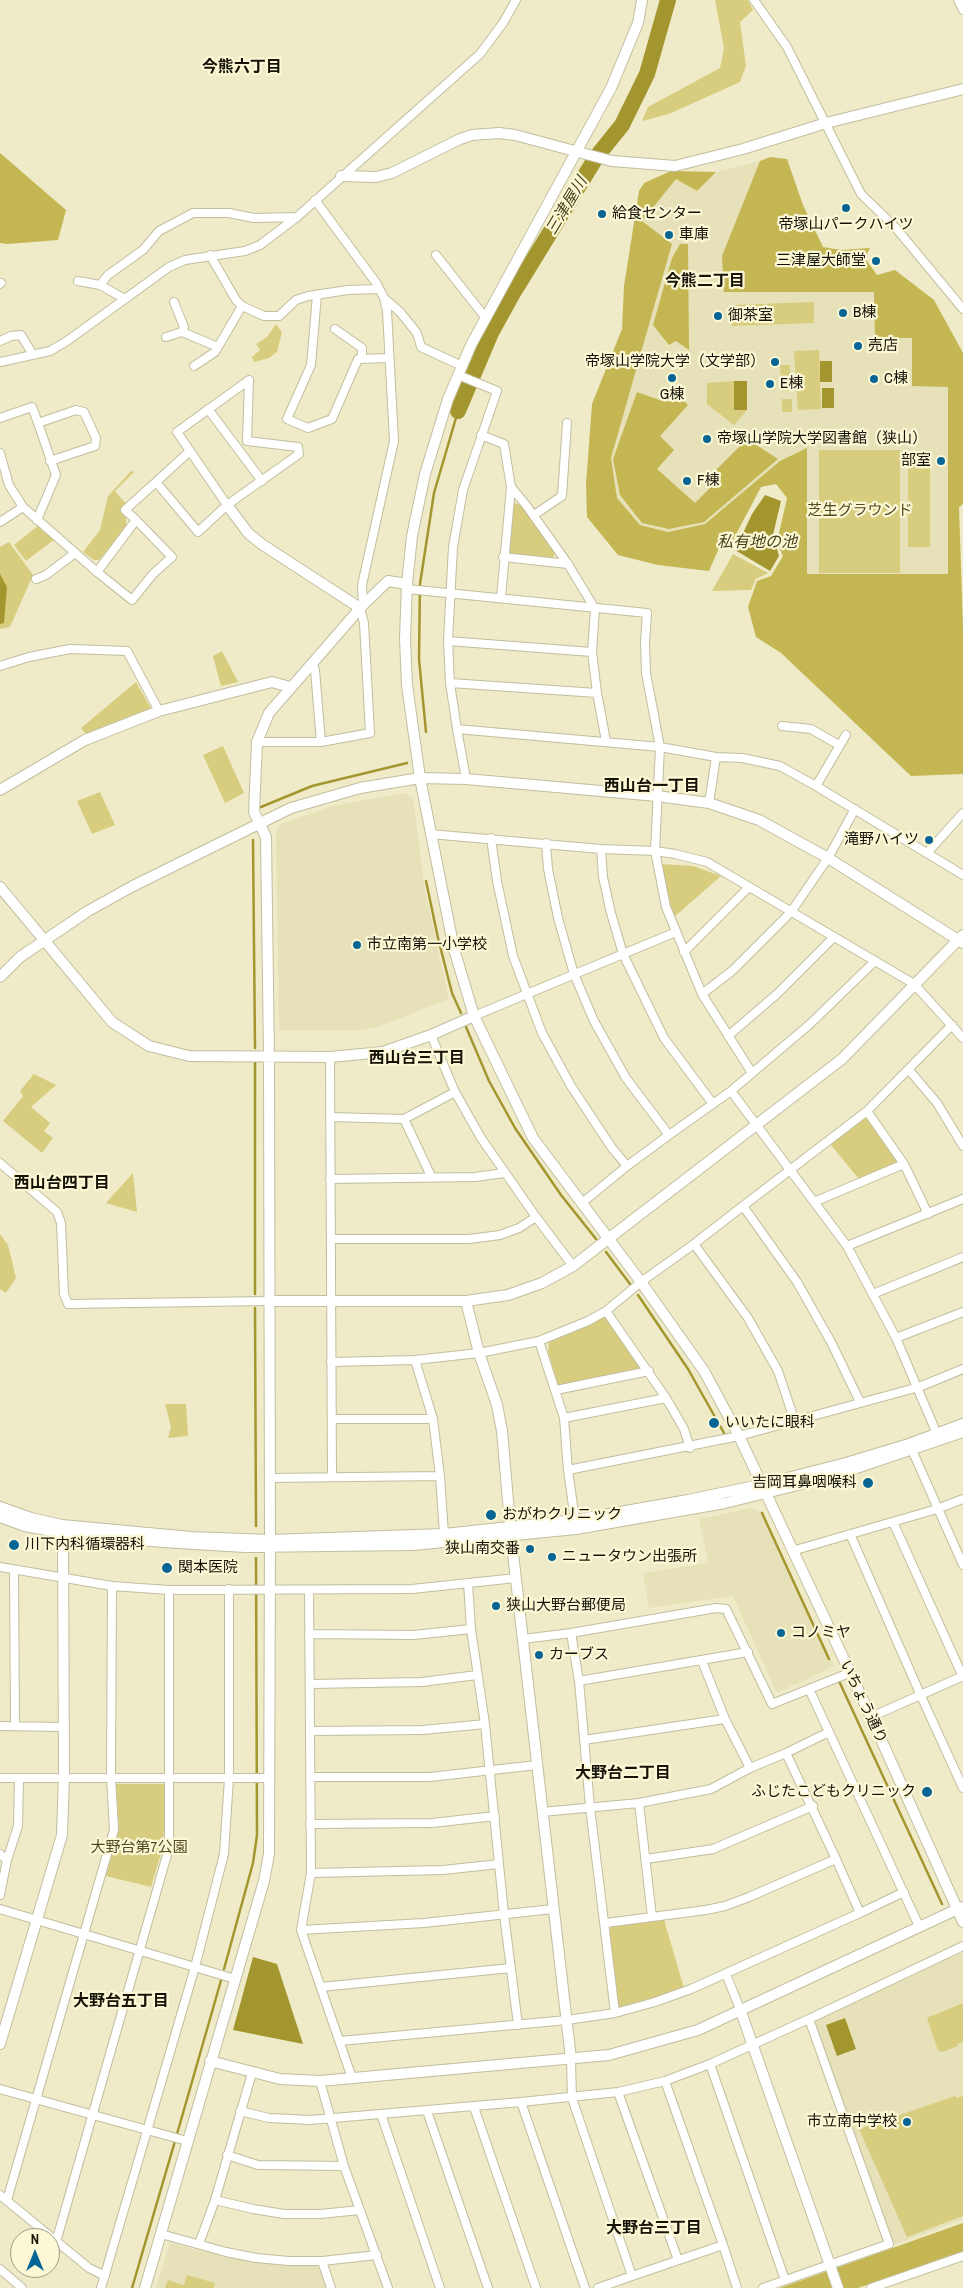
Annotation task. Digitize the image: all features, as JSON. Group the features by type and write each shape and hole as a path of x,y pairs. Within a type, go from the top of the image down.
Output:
{"street":[{"path":"0,362 50,351 67,341 169,267 185,260 245,251 260,245 297,216 480,54 503,23 516,0"},
{"name":"いちょう通り","path":"642,0 638,23 626,56 611,88 485,317 438,426 424,474 412,536 414,588 405,639 407,685 420,778 454,949 474,1016 533,1138 641,1282 704,1371 738,1436 871,1717 960,1907 963,1922"},
{"path":"754,0 787,47 861,194 895,227 963,309"},
{"path":"958,0 963,10"},
{"path":"341,176 376,177 392,174 460,139 487,133 515,135 606,159 675,166 743,149 826,123 963,89"},
{"path":"257,742 321,742 370,733 362,585 394,441 387,311 380,290 315,200"},
{"path":"100,285 108,275 144,250 159,231 193,213 229,213 254,218 297,216"},
{"path":"210,255 226,285 242,306 256,314 272,317 279,316 296,300 317,295 348,290 380,290"},
{"path":"436,255 485,317"},
{"path":"78,281 100,285 125,299"},
{"path":"317,295 311,365 287,419 308,428 332,419 358,359 389,358"},
{"path":"384,298 400,312 417,333 421,347 461,373 497,391 463,490 453,546 448,640 450,683 466,779"},
{"path":"174,302 184,327 182,332"},
{"path":"194,366 218,347 242,306"},
{"path":"335,329 362,348 362,359"},
{"path":"166,337 182,332 218,347"},
{"path":"0,342 11,336 21,335 33,355"},
{"path":"247,441 249,380 177,432 248,534 362,606"},
{"path":"0,418 32,407 56,475 38,520"},
{"path":"38,424 76,410 84,412 96,438 95,446 50,461"},
{"path":"208,410 262,481"},
{"path":"534,515 562,496 567,423"},
{"path":"481,434 504,444 511,488 503,557 501,598"},
{"path":"156,482 198,532 227,505 299,454 298,447 247,441 237,448"},
{"path":"0,453 9,485 23,507 132,600 152,574 172,557 125,510 190,451"},
{"path":"0,488 9,485"},
{"path":"511,488 534,515 568,564 595,608 592,652 606,741"},
{"path":"0,522 23,507"},
{"path":"97,572 136,520"},
{"path":"36,579 46,575 75,553"},
{"path":"503,557 568,564"},
{"path":"145,2288 264,1881 267,1863 262,1778 260,1588 270,1543 268,1056 266,837 254,812 257,742 269,713 290,687 313,664 362,606 388,581 414,588 450,593 647,614 646,672 660,747 655,851 666,907 702,994 752,1073"},
{"path":"448,640 592,652"},
{"path":"0,666 30,656 70,649 127,652 159,711"},
{"path":"313,664 321,742"},
{"path":"0,790 84,740 159,711 272,682 290,687"},
{"path":"450,683 597,693"},
{"path":"782,726 811,729 839,745"},
{"path":"457,729 660,747 716,757 742,758 780,766 963,875"},
{"path":"816,786 846,735"},
{"path":"709,803 716,757"},
{"path":"0,977 20,957 88,911 133,886 291,808 360,788 420,778 466,779 657,796 709,803 759,820 828,858 962,939 914,984 842,1059 757,1126 574,1266 542,1283 508,1295 466,1301 68,1304 64,1294 61,1222 57,1212 0,1163"},
{"path":"702,994 732,971 791,912 828,858 855,809"},
{"path":"927,853 963,813"},
{"path":"430,834 601,849 655,851 707,862 914,984 963,1038"},
{"path":"491,838 497,881 511,947 526,994 542,1033 571,1086 612,1148 627,1166"},
{"path":"546,843 548,869 574,974 594,1021 626,1078 669,1134"},
{"path":"601,849 603,877 623,954 664,1038 713,1104"},
{"path":"0,887 112,1022 149,1046 189,1056 330,1057 383,1052 431,1035 676,932"},
{"path":"684,952 750,888"},
{"path":"728,1036 777,994 834,937"},
{"path":"582,1203 669,1134 731,1091 810,1024 875,961"},
{"path":"331,1362 415,1360 479,1353 539,1340 588,1321 606,1311 641,1282 694,1244 867,1111 952,1025"},
{"path":"431,1035 455,1092 481,1138 536,1218 574,1266"},
{"path":"330,1057 332,1477"},
{"path":"909,1070 937,1103 963,1146"},
{"path":"731,1091 847,1246 896,1338 919,1387 937,1434"},
{"path":"330,1118 404,1119 455,1092"},
{"path":"867,1111 904,1164 928,1214"},
{"path":"404,1119 432,1178"},
{"path":"814,1202 904,1164"},
{"path":"330,1179 475,1177 504,1173"},
{"path":"847,1246 963,1199"},
{"path":"743,1206 797,1282 831,1342 860,1402"},
{"path":"331,1239 469,1239 500,1236 536,1218"},
{"path":"694,1244 748,1318 778,1370 795,1422"},
{"path":"873,1294 963,1257"},
{"path":"466,1301 479,1353 497,1405 502,1432 516,1578 567,2020 572,2098 632,2276"},
{"path":"606,1311 650,1371 684,1429 690,1448"},
{"path":"896,1338 963,1312"},
{"path":"539,1340 564,1418 568,1470 575,1520"},
{"path":"415,1360 433,1419 440,1476 444,1534"},
{"path":"568,1470 690,1448 795,1422 860,1402 919,1387 963,1369"},
{"path":"556,1390 650,1371"},
{"path":"564,1418 666,1398"},
{"path":"332,1419 433,1419"},
{"path":"0,1507 31,1518 62,1525 124,1532 270,1543 511,1532 602,1525 762,1489 937,1434 963,1424"},
{"path":"0,1517 25,1526 63,1533 172,1543 413,1545 511,1532 830,1477 963,1432"},
{"path":"912,1450 937,1509 962,1560"},
{"path":"270,1478 440,1476"},
{"path":"792,1551 937,1509 963,1499"},
{"path":"871,1717 963,1677 893,1522"},
{"path":"0,2044 62,1835 64,1776 61,1576 63,1533"},
{"path":"850,1534 920,1696 963,1788"},
{"path":"0,1567 112,1586 168,1590 260,1588 309,1590 412,1589 516,1578"},
{"path":"14,1570 15,1726"},
{"path":"468,1583 471,1629 485,1724 504,1914 518,2025"},
{"path":"7,2200 86,1934 114,1830 111,1777 112,1586"},
{"path":"101,2288 195,1967 224,1854 228,1778 229,1589"},
{"path":"60,2228 170,1848 171,1778 168,1590"},
{"path":"309,1590 311,1873 301,1930 352,2078"},
{"path":"523,1638 571,1633 716,1608 726,1609 772,1704 849,1673"},
{"path":"310,1634 414,1636 471,1629"},
{"path":"571,1633 579,1681 590,1807 606,1923 615,2013"},
{"path":"579,1681 748,1652"},
{"path":"702,1661 725,1719 750,1768"},
{"path":"311,1684 422,1682 477,1675"},
{"path":"809,1689 920,1926"},
{"path":"584,1740 725,1719"},
{"path":"311,1731 424,1730 485,1724"},
{"path":"0,1726 63,1727"},
{"path":"542,1812 639,1803 711,1789 750,1768 829,1732"},
{"path":"786,1753 813,1806 860,1913"},
{"path":"310,1778 430,1777 537,1765"},
{"path":"0,1778 19,1779 64,1776 262,1778"},
{"path":"0,1895 7,1860 18,1826 19,1779"},
{"path":"639,1803 652,1917"},
{"path":"646,1859 713,1849 813,1806"},
{"path":"310,1824 432,1823 494,1816"},
{"path":"0,1854 7,1860"},
{"path":"606,1923 725,1906 836,1859"},
{"path":"311,1873 443,1870 500,1864"},
{"path":"340,2041 518,2025 615,2013 664,1999 726,1974 904,1892"},
{"path":"210,2061 280,2079 320,2081 609,2055 698,2030 960,1907"},
{"path":"0,1909 235,1979"},
{"path":"301,1930 424,1923 553,1910"},
{"path":"240,2110 269,2118 287,2120 427,2111 618,2092 665,2081 710,2064 963,1946"},
{"path":"321,1987 511,1968"},
{"path":"726,1974 754,2044 838,2288"},
{"path":"763,2288 889,2244 809,2019"},
{"path":"710,2064 785,2280"},
{"path":"199,2244 215,2200 252,2073"},
{"path":"320,2081 344,2166 388,2288"},
{"path":"665,2081 737,2288"},
{"path":"0,2089 187,2141"},
{"path":"618,2092 678,2260"},
{"path":"521,2102 586,2288"},
{"path":"474,2107 536,2288"},
{"path":"427,2111 488,2288"},
{"path":"381,2114 440,2288"},
{"path":"227,2155 258,2164 344,2166"},
{"path":"0,2195 40,2228"},
{"path":"215,2200 253,2210 284,2214 320,2214 360,2210"},
{"path":"161,2234 256,2258 322,2261 377,2255"},
{"path":"60,2245 89,2268 104,2276"},
{"path":"598,2288 723,2245"},
{"path":"871,2288 963,2256"},
{"path":"322,2261 331,2288"},
{"path":"0,2269 22,2288"}],"shaded area":[{"path":"0,153 66,210 58,240 0,243"},
{"path":"770,157 787,159 803,205 823,247 841,250 870,248 865,258 877,275 895,270 934,300 963,353 963,504 959,507 963,627 963,774 911,776 781,653 756,637 748,607 757,581 771,576 783,556 777,542 787,498 776,484 761,487 732,542 722,541 709,571 658,565 618,555 587,517 586,484 592,404 622,329 624,286 639,191 644,183 671,171 716,172 697,191 676,179 642,221 672,244 611,458 617,498 640,525 668,532 705,524 780,461 807,448 807,574 948,574 948,387 912,386 912,338 875,338 874,292 724,292 722,256 760,161"},
{"name":"帝塚山学院大学（文学部）","path":"760,161 722,256 875,292 948,386 948,574 806,574 807,449 781,461 705,524 668,532 640,525 617,498 611,458 672,244 641,221 676,179 697,191 716,172"},
{"path":"680,244 688,244 689,350 676,341 669,345 653,325 672,258"},
{"path":"637,392 665,402 675,392 688,405 660,436 674,450 657,469 695,503 716,482 711,475 747,439 778,459 704,522 669,529 642,523 620,495 613,459"},
{"name":"市立南第一小学校","path":"404,793 413,798 425,891 449,999 378,1027 362,1030 279,1030 276,832 281,824 333,806"},
{"path":"751,1508 762,1512 834,1666 777,1693 733,1596 649,1608 643,1573 704,1564 708,1561 699,1519"},
{"name":"市立南中学校","path":"963,1952 963,2219 894,2245 815,2024 817,2019"},
{"path":"963,2223 963,2252 858,2288 780,2288"},
{"path":"170,2243 230,2258 267,2263 315,2265 318,2266 326,2288 156,2288"}],"green space":[{"path":"715,0 748,0 753,10 740,22 746,66 740,82 669,114 642,121 648,107 720,68 724,48"},
{"path":"814,302 814,323 732,326 732,305"},
{"path":"276,324 282,332 277,352 269,358 254,362 252,357 260,350 256,344 267,337"},
{"path":"819,350 821,409 798,410 794,351"},
{"path":"780,365 790,365 791,391 781,391"},
{"path":"734,381 734,409 747,410 734,425 707,404 707,383"},
{"path":"782,399 792,399 792,412 782,412"},
{"name":"芝生グラウンド","path":"819,450 900,450 900,573 819,573"},
{"path":"908,453 930,453 930,547 908,547"},
{"path":"131,471 134,472 115,491 126,504 126,527 99,560 94,560 83,552 100,530 108,496"},
{"path":"515,503 524,507 555,553 553,558 508,554 512,504"},
{"path":"39,525 55,539 26,561 14,545"},
{"path":"9,542 33,575 10,627 0,629 0,547"},
{"path":"733,554 768,573 756,579 751,590 712,591"},
{"path":"222,651 238,682 221,686 213,656"},
{"path":"136,682 152,710 86,734 81,728"},
{"path":"223,746 244,793 225,803 203,755"},
{"path":"100,792 115,825 92,834 77,801"},
{"path":"661,864 693,866 721,876 673,918"},
{"path":"34,1074 56,1085 31,1107 50,1123 44,1131 53,1138 42,1153 3,1121 23,1096 20,1091"},
{"path":"866,1115 898,1159 897,1163 859,1179 830,1144"},
{"path":"133,1173 137,1212 106,1203"},
{"path":"0,1234 8,1245 16,1278 6,1293 0,1289"},
{"path":"602,1318 606,1318 645,1371 559,1387 548,1352 549,1342"},
{"path":"165,1404 186,1404 188,1436 168,1438 171,1427"},
{"name":"大野台第7公園","path":"116,1784 166,1784 163,1847 151,1887 106,1876 119,1830"},
{"path":"664,1920 684,1988 655,2000 623,2009 617,2005 609,1931 613,1925"},
{"path":"963,2003 963,2042 942,2052 938,2050 927,2018"},
{"path":"955,2096 957,2098 963,2096 963,2216 907,2237 859,2129"},
{"path":"187,2275 215,2283 214,2288 165,2288 168,2280 184,2285"}],"water":[{"path":"820,361 832,361 832,382 820,382"},
{"path":"734,381 747,381 747,410 734,410"},
{"path":"822,388 834,388 834,408 822,408"},
{"name":"私有地の池","path":"765,495 781,501 773,535 779,556 770,571 735,550 752,514"},
{"path":"0,574 7,587 4,623 0,624"},
{"path":"253,1957 277,1964 303,2044 233,2030"},
{"path":"845,2018 856,2049 837,2056 826,2025"}],"waterway":[{"name":"三津屋川","path":"458,411 491,333 513,293 597,156 622,125 647,74 668,0"},
{"path":"426,732 419,659 420,584 434,493 458,411"},
{"path":"261,807 312,786 407,763"},
{"path":"253,840 255,1048"},
{"path":"426,881 452,993 461,1013"},
{"path":"466,1027 489,1081 515,1128 561,1195 596,1239"},
{"path":"255,1060 255,1294"},
{"path":"606,1252 630,1284"},
{"path":"638,1295 688,1369 724,1433"},
{"path":"255,1308 256,1526"},
{"path":"762,1513 829,1659"},
{"path":"224,1969 253,1863 257,1835 256,1558"},
{"path":"839,1681 942,1904"},
{"path":"177,2134 222,1977"},
{"path":"132,2288 175,2141"}],"place":[{"name":"帝塚山パークハイツ","path":"846,208"},
{"name":"給食センター","path":"602,214"},
{"name":"車庫","path":"669,235"},
{"name":"三津屋大師堂","path":"876,261"},
{"name":"B棟","path":"843,313"},
{"name":"御茶室","path":"718,316"},
{"name":"売店","path":"858,346"},
{"name":"帝塚山学院大学（文学部）","path":"775,362"},
{"name":"G棟","path":"672,378"},
{"name":"C棟","path":"874,379"},
{"name":"E棟","path":"770,384"},
{"name":"帝塚山学院大学図書館（狭山）","path":"707,439"},
{"name":"部室","path":"941,461"},
{"name":"F棟","path":"687,481"},
{"name":"滝野ハイツ","path":"929,840"},
{"name":"市立南第一小学校","path":"357,945"},
{"name":"いいたに眼科","path":"714,1423"},
{"name":"吉岡耳鼻咽喉科","path":"868,1483"},
{"name":"おがわクリニック","path":"491,1515"},
{"name":"川下内科循環器科","path":"14,1545"},
{"name":"狭山南交番","path":"530,1549"},
{"name":"ニュータウン出張所","path":"552,1557"},
{"name":"関本医院","path":"167,1568"},
{"name":"狭山大野台郵便局","path":"496,1606"},
{"name":"コノミヤ","path":"781,1633"},
{"name":"カーブス","path":"539,1655"},
{"name":"ふじたこどもクリニック","path":"927,1792"},
{"name":"市立南中学校","path":"907,2122"}],"district":[{"name":"今熊六丁目","path":"242,68"},
{"name":"今熊二丁目","path":"705,282"},
{"name":"西山台一丁目","path":"652,787"},
{"name":"西山台三丁目","path":"417,1059"},
{"name":"西山台四丁目","path":"62,1184"},
{"name":"大野台二丁目","path":"623,1774"},
{"name":"大野台五丁目","path":"121,2002"},
{"name":"大野台三丁目","path":"654,2229"}]}
